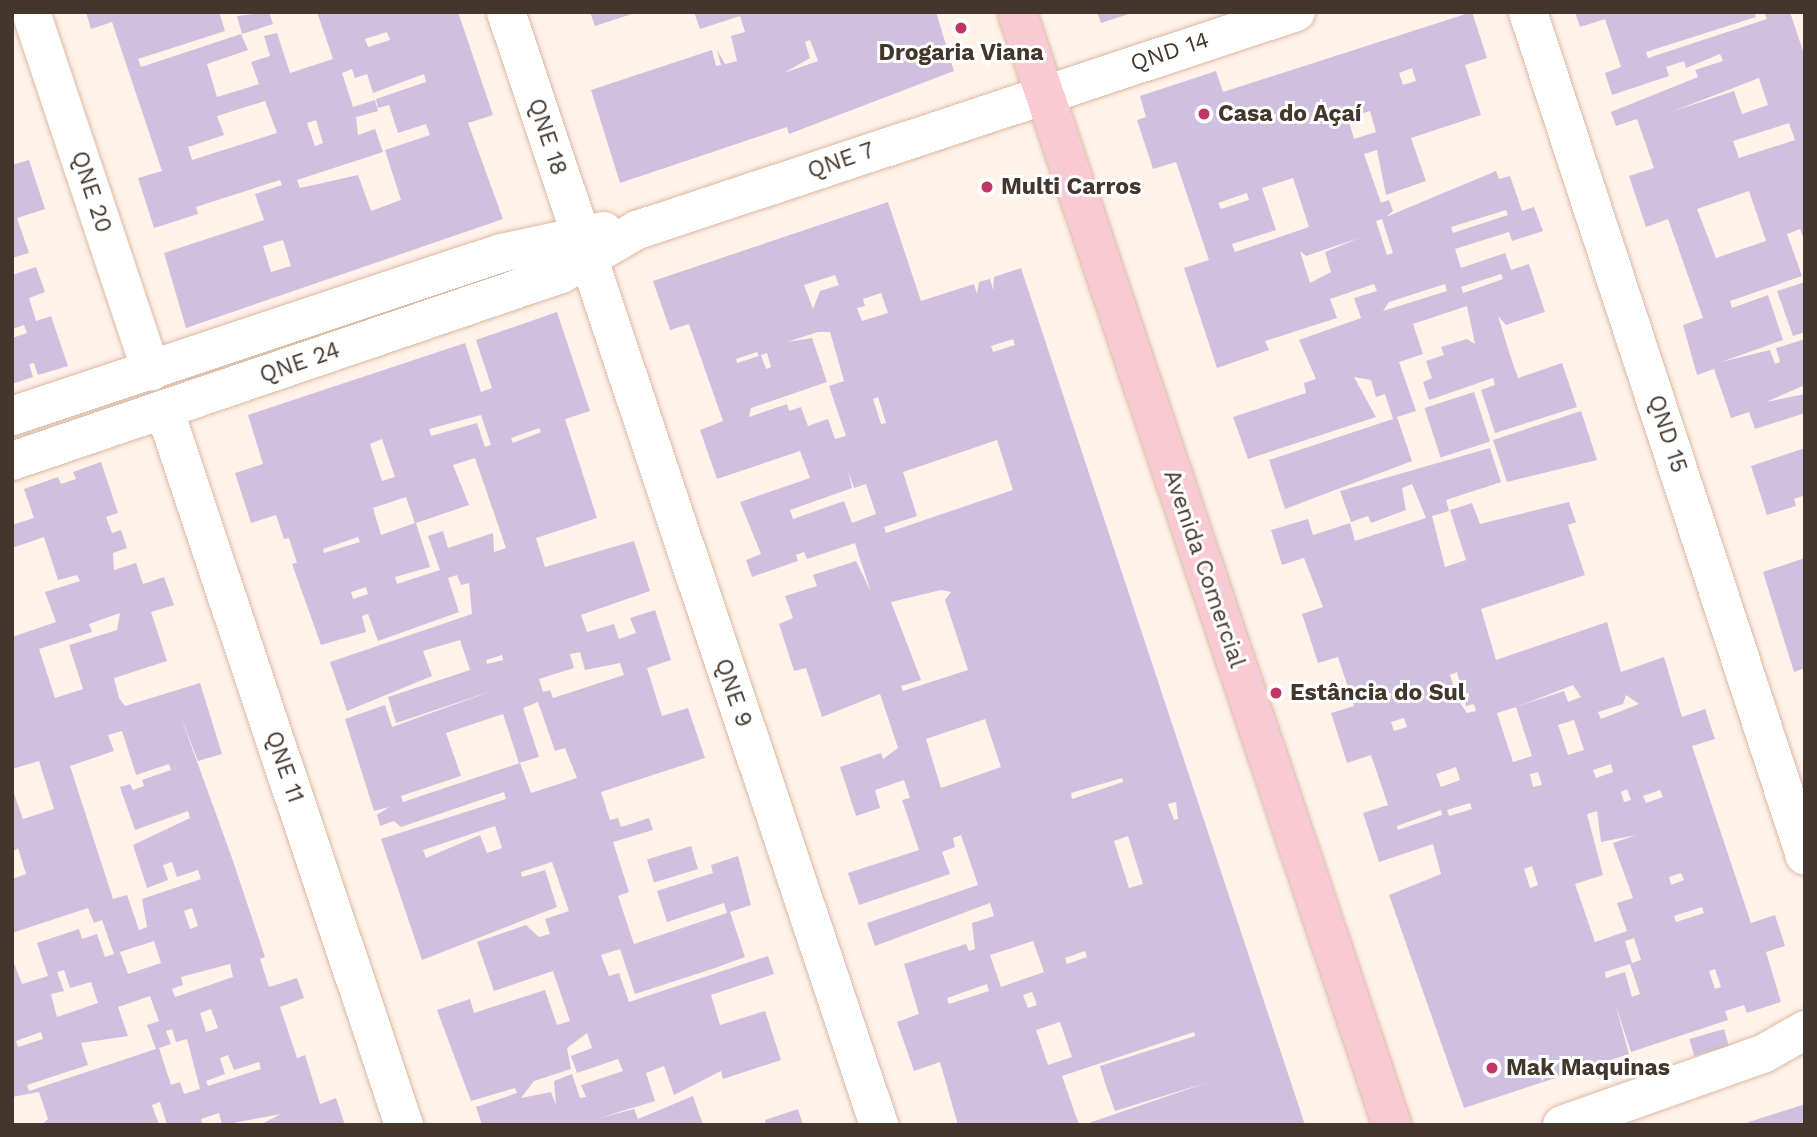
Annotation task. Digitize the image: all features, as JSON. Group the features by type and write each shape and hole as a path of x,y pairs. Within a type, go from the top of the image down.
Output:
{"main road":[{"name":"Avenida Comercial","path":"1017,12 1392,1125"}],"street":[{"name":"QNE 20","path":"31,12 150,371"},
{"name":"QNE 18","path":"506,12 582,246"},
{"name":"QND 14","path":"1044,92 1296,12"},
{"name":"QND 15","path":"1528,12 1805,856"},
{"name":"QNE 7","path":"582,246 637,230 1044,92"},
{"name":"QNE 24","path":"12,416 150,371 582,246"},
{"name":"QNE 24","path":"12,461 164,409 582,246"},
{"name":"QNE 9","path":"582,246 878,1125"},
{"name":"QNE 11","path":"164,409 404,1125"},
{"path":"1562,1125 1763,1054 1805,1030"},
{"path":"1763,1054 1805,1051"}],"building":[{"path":"86,12 219,12 225,31 138,59 141,67 241,34 248,50 207,64 217,97 259,84 251,62 270,56 264,36 277,33 290,73 333,59 317,12 458,12 493,115 468,123 503,219 186,328 164,253 264,220 255,194 282,185 280,180 196,207 198,214 154,228 138,178 162,171 112,22 91,29","holes":["387,32 390,40 368,47 365,39","352,69 355,78 367,74 373,93 424,74 426,82 376,99 378,108 389,105 398,133 426,124 430,135 385,150 401,200 371,211 358,175 300,188 297,180 383,152 375,129 358,135 356,117 378,111 375,100 353,107 342,73","265,101 277,133 192,160 188,147 224,135 217,116","316,120 323,143 315,146 307,123","283,240 291,266 271,272 263,246"]},
{"path":"269,12 273,24 242,34 237,16"},
{"path":"590,12 635,12 635,13 595,26"},
{"path":"694,12 936,12 954,71 789,134 787,127 620,183 591,90 712,50 716,66 721,65 717,50 725,64 737,61 731,36 745,32 740,16 700,29","holes":["810,40 818,61 784,73 810,58 805,42"]},
{"path":"1097,12 1132,12 1132,13 1101,23"},
{"path":"1472,12 1487,58 1465,65 1481,115 1411,138 1426,181 1386,195 1377,150 1364,154 1381,203 1389,200 1393,211 1386,217 1496,171 1499,179 1510,176 1522,211 1534,207 1543,231 1512,241 1509,232 1455,249 1461,268 1505,253 1511,270 1529,264 1545,312 1506,325 1498,316 1510,355 1518,378 1562,363 1577,407 1495,433 1481,390 1495,385 1493,378 1429,400 1423,382 1432,378 1426,361 1444,355 1441,347 1467,339 1475,344 1467,306 1413,324 1423,354 1399,362 1416,411 1397,417 1412,461 1285,509 1269,460 1393,419 1385,394 1376,397 1371,380 1354,377 1376,417 1248,459 1233,417 1306,393 1304,383 1316,379 1299,340 1361,318 1354,298 1377,291 1374,284 1330,299 1337,318 1265,341 1269,350 1217,368 1184,268 1209,260 1176,162 1153,169 1137,120 1146,117 1140,96 1216,71 1223,92","holes":["1412,68 1416,81 1403,85 1399,73","1370,111 1376,132 1354,139 1348,118","1293,178 1309,227 1235,252 1232,244 1276,230 1262,188","1247,193 1249,200 1221,209 1218,203","1506,210 1508,215 1453,233 1451,227","1382,219 1393,253 1387,255 1376,221","1359,238 1325,252 1331,272 1310,283 1300,251 1306,256","1501,274 1503,279 1463,293 1461,287","1445,284 1447,291 1383,311 1389,302"]},
{"path":"1575,12 1754,12 1756,17 1646,52 1648,58 1767,19 1764,12 1790,12 1805,57 1805,242 1800,229 1787,234 1802,276 1730,301 1732,308 1768,295 1783,340 1721,362 1770,350 1775,364 1780,362 1776,348 1805,339 1805,385 1766,402 1805,394 1805,413 1755,429 1749,412 1731,418 1714,369 1697,375 1683,325 1703,318 1668,219 1646,227 1629,176 1654,168 1637,119 1616,126 1611,112 1698,77 1695,70 1723,61 1720,54 1686,68 1684,61 1666,67 1669,76 1612,95 1605,73 1621,67 1605,19 1580,27","holes":["1759,78 1768,105 1742,114 1734,91 1671,112","1789,123 1795,140 1739,158 1733,141","1749,191 1766,241 1716,258 1697,209"]},
{"path":"29,160 45,209 17,218 29,253 12,258 12,165"},
{"path":"888,202 921,301 974,284 977,294 979,282 990,279 993,290 994,277 1021,268 1305,1125 1083,1125 1209,1082 1115,1111 1105,1083 1100,1066 1195,1036 1194,1032 1062,1076 1079,1125 958,1125 940,1062 914,1071 897,1022 919,1014 904,964 966,944 969,951 975,949 972,923 994,916 990,903 875,946 867,923 978,885 961,835 953,838 955,847 942,852 950,874 859,905 848,873 919,850 902,800 910,798 904,780 875,790 880,808 856,816 840,767 881,753 883,759 898,748 880,694 822,717 806,668 794,671 779,624 793,618 785,596 817,586 813,575 856,561 871,592 855,543 807,559 804,552 796,555 798,561 752,577 746,560 761,554 740,502 810,478 800,451 717,479 700,430 723,421 689,324 670,330 653,281","holes":["835,275 839,285 820,291 813,309 804,285","881,293 888,313 862,321 857,308 865,306 863,299","818,332 830,332 844,381 829,386 846,436 835,439 828,419 808,426 801,407 789,411 787,404 749,417 751,408 827,382 812,338 787,342","1013,339 1015,345 993,352 991,346","757,352 759,356 737,363 736,359","767,353 771,367 766,369 761,355","878,397 886,423 881,424 873,399","997,440 1013,490 886,533 884,527 917,516 903,472","848,470 854,488 866,484 876,514 852,523 844,501 793,519 790,510 852,488","941,590 951,592 945,600 968,670 903,691 901,686 921,680 891,602","985,719 1001,767 941,788 926,739","1122,778 1123,782 1072,799 1071,793","1176,802 1178,819 1174,820 1168,804","1128,836 1143,884 1129,888 1114,841","1033,941 1044,972 1001,987 990,955","1085,951 1087,957 1067,964 1065,958","987,984 989,991 949,1004 947,998","1032,992 1037,1005 1028,1008 1023,995","1060,1022 1072,1057 1048,1065 1036,1030"]},
{"path":"36,267 45,292 29,298 36,321 51,316 68,366 38,375 34,363 29,364 33,377 12,384 12,338 27,333 24,325 12,329 12,275"},
{"path":"1805,282 1805,332 1793,336 1777,291"},
{"path":"557,312 590,411 565,419 597,518 536,538 545,567 634,541 650,591 581,615 587,632 614,624 619,639 636,633 630,618 655,610 671,660 647,668 662,716 688,708 705,758 601,792 610,820 618,818 621,827 649,818 653,830 613,842 629,892 618,896 634,944 727,913 724,903 667,922 657,891 713,873 711,865 738,856 751,905 730,912 745,957 635,994 620,949 601,955 609,976 619,973 629,1002 768,956 774,974 711,995 720,1025 765,1011 781,1060 723,1079 721,1071 674,1095 664,1066 646,1073 655,1101 596,1119 634,1109 638,1119 693,1096 703,1125 482,1125 476,1107 517,1093 515,1088 471,1101 437,1010 470,999 474,1013 545,990 557,1025 570,1021 553,971 494,991 477,942 526,925 539,937 550,934 545,919 569,911 552,862 521,872 522,877 545,870 557,907 422,960 381,839 506,799 504,792 401,827 394,821 380,826 377,815 389,807 374,811 345,719 385,705 392,727 495,690 396,723 388,697 470,670 460,640 423,651 432,676 347,711 330,662 472,614 469,583 461,585 457,575 448,578 459,612 378,641 368,614 362,616 366,632 321,645 292,564 297,563 289,538 284,539 276,515 251,523 235,473 263,464 248,415 465,343 481,392 492,388 476,340","holes":["481,415 491,445 485,447 477,423 431,436 429,429","539,428 541,432 513,443 511,438","382,439 395,477 382,481 370,444","475,458 506,548 494,552 493,533 448,548 443,531 428,536 440,570 397,584 395,577 430,567 416,523 469,505 453,465","406,497 415,523 381,535 373,508","358,537 360,542 324,553 323,549","366,587 368,594 353,599 351,592","580,652 585,670 620,663 624,675 553,698 550,690 543,692 539,679 574,668 570,654","502,655 503,660 487,664 486,660","538,702 555,751 565,748 577,778 531,793 520,763 403,802 401,796 461,776 446,733 503,714 519,763 539,757 523,708","495,826 502,848 487,853 480,835 426,858 423,850","587,1033 592,1048 571,1056 577,1073 618,1059 623,1071 581,1085 586,1097 580,1098 572,1074 554,1081 556,1105 551,1092 521,1098 534,1081 571,1069 567,1048"]},
{"path":"1474,392 1490,441 1441,458 1425,408"},
{"path":"1581,411 1597,460 1507,482 1493,440"},
{"path":"1490,448 1501,482 1446,500 1449,511 1432,516 1445,567 1466,560 1450,510 1472,503 1480,524 1569,502 1576,522 1568,525 1585,575 1481,609 1496,660 1607,622 1621,672 1664,657 1682,717 1705,709 1715,739 1692,746 1751,923 1775,915 1785,946 1766,952 1781,1002 1747,1013 1744,1005 1725,1011 1728,1020 1631,1052 1615,1003 1629,1054 1464,1108 1389,895 1441,874 1433,844 1379,862 1363,813 1388,805 1371,755 1347,763 1331,713 1354,706 1338,657 1318,663 1302,614 1323,607 1304,558 1282,565 1271,530 1308,519 1313,535 1350,523 1355,541 1426,518 1412,484 1402,488 1406,510 1371,523 1368,516 1351,522 1340,491","holes":["1457,672 1466,706 1474,704 1476,711 1467,713 1458,700 1450,675","1573,685 1581,697 1568,702 1564,691 1516,707","1626,695 1639,704 1601,719 1598,712 1623,704","1516,707 1532,756 1513,762 1497,713","1404,718 1407,727 1394,731 1391,722","1574,720 1584,750 1568,755 1558,725","1611,764 1613,772 1596,778 1593,770","1456,767 1460,780 1441,787 1436,774","1538,772 1542,785 1533,787 1530,774","1627,789 1631,800 1624,802 1621,792","1660,790 1663,797 1646,803 1643,796","1470,803 1472,809 1449,816 1447,810","1441,810 1442,815 1398,830 1397,826","1597,811 1601,842 1636,835 1613,843 1633,898 1617,903 1627,931 1595,942 1575,884 1603,875 1587,814","1532,866 1538,885 1530,888 1524,869","1681,873 1684,880 1671,885 1669,877","1702,907 1704,913 1676,922 1674,916","1634,938 1641,960 1632,963 1625,941","1630,964 1640,994 1632,997 1625,972 1606,978 1605,972","1715,969 1721,987 1715,989 1709,971"]},
{"path":"1805,448 1805,495 1794,499 1796,506 1767,515 1751,466"},
{"path":"101,462 118,513 106,517 112,533 121,530 127,548 113,553 114,570 136,563 143,584 164,577 174,605 151,612 167,661 114,678 119,698 125,706 200,683 222,754 198,761 179,712 265,957 260,959 269,987 297,978 304,998 280,1007 297,1058 305,1055 320,1104 336,1098 345,1125 260,1125 281,1114 222,1125 219,1113 201,1119 203,1125 167,1125 160,1102 152,1105 159,1125 41,1125 48,1119 39,1092 12,1097 12,958 22,984 48,976 37,943 79,929 82,939 97,934 105,957 114,954 102,920 94,923 88,908 12,933 12,879 26,874 18,848 12,852 12,788 23,819 54,809 39,761 12,769 12,637 56,622 45,592 80,581 77,575 58,580 44,537 12,548 12,525 34,518 24,489 58,477 61,484 76,479 73,472","holes":["120,613 117,630 69,645 83,689 55,698 39,649 92,632 89,624","122,731 136,775 169,764 171,770 142,780 144,786 133,790 130,784 120,787 135,830 188,811 190,818 133,845 147,888 168,880 163,865 172,862 177,877 198,870 201,879 142,899 147,927 139,930 127,895 113,899 70,766 114,751 108,735","192,908 198,926 190,929 184,911","154,941 161,963 128,974 120,952","230,964 233,977 175,997 172,989 183,985 181,977","64,970 70,988 91,982 98,1003 57,1017 51,994 64,991 57,972","150,996 159,1021 147,1025 156,1049 29,1091 27,1085 88,1065 81,1043 128,1036 118,1007","211,1009 218,1028 206,1032 200,1013","172,1029 176,1042 187,1039 200,1089 184,1094 180,1082 171,1085 159,1048 171,1044 166,1031","41,1032 43,1039 18,1047 16,1041","228,1055 234,1070 259,1062 261,1069 208,1086 206,1081 225,1074 220,1058"]},
{"path":"1805,558 1805,668 1794,672 1763,572"},
{"path":"691,846 698,869 654,882 647,859"},
{"path":"1724,1029 1729,1046 1694,1056 1689,1039"},
{"path":"1805,1104 1805,1125 1743,1125 1743,1124"},
{"path":"798,1109 803,1125 766,1125 765,1120"}],"place":[{"name":"Drogaria Viana","path":"961,28"},
{"name":"Casa do Açaí","path":"1204,114"},
{"name":"Multi Carros","path":"987,187"},
{"name":"Estância do Sul","path":"1276,693"},
{"name":"Mak Maquinas","path":"1492,1068"}]}
